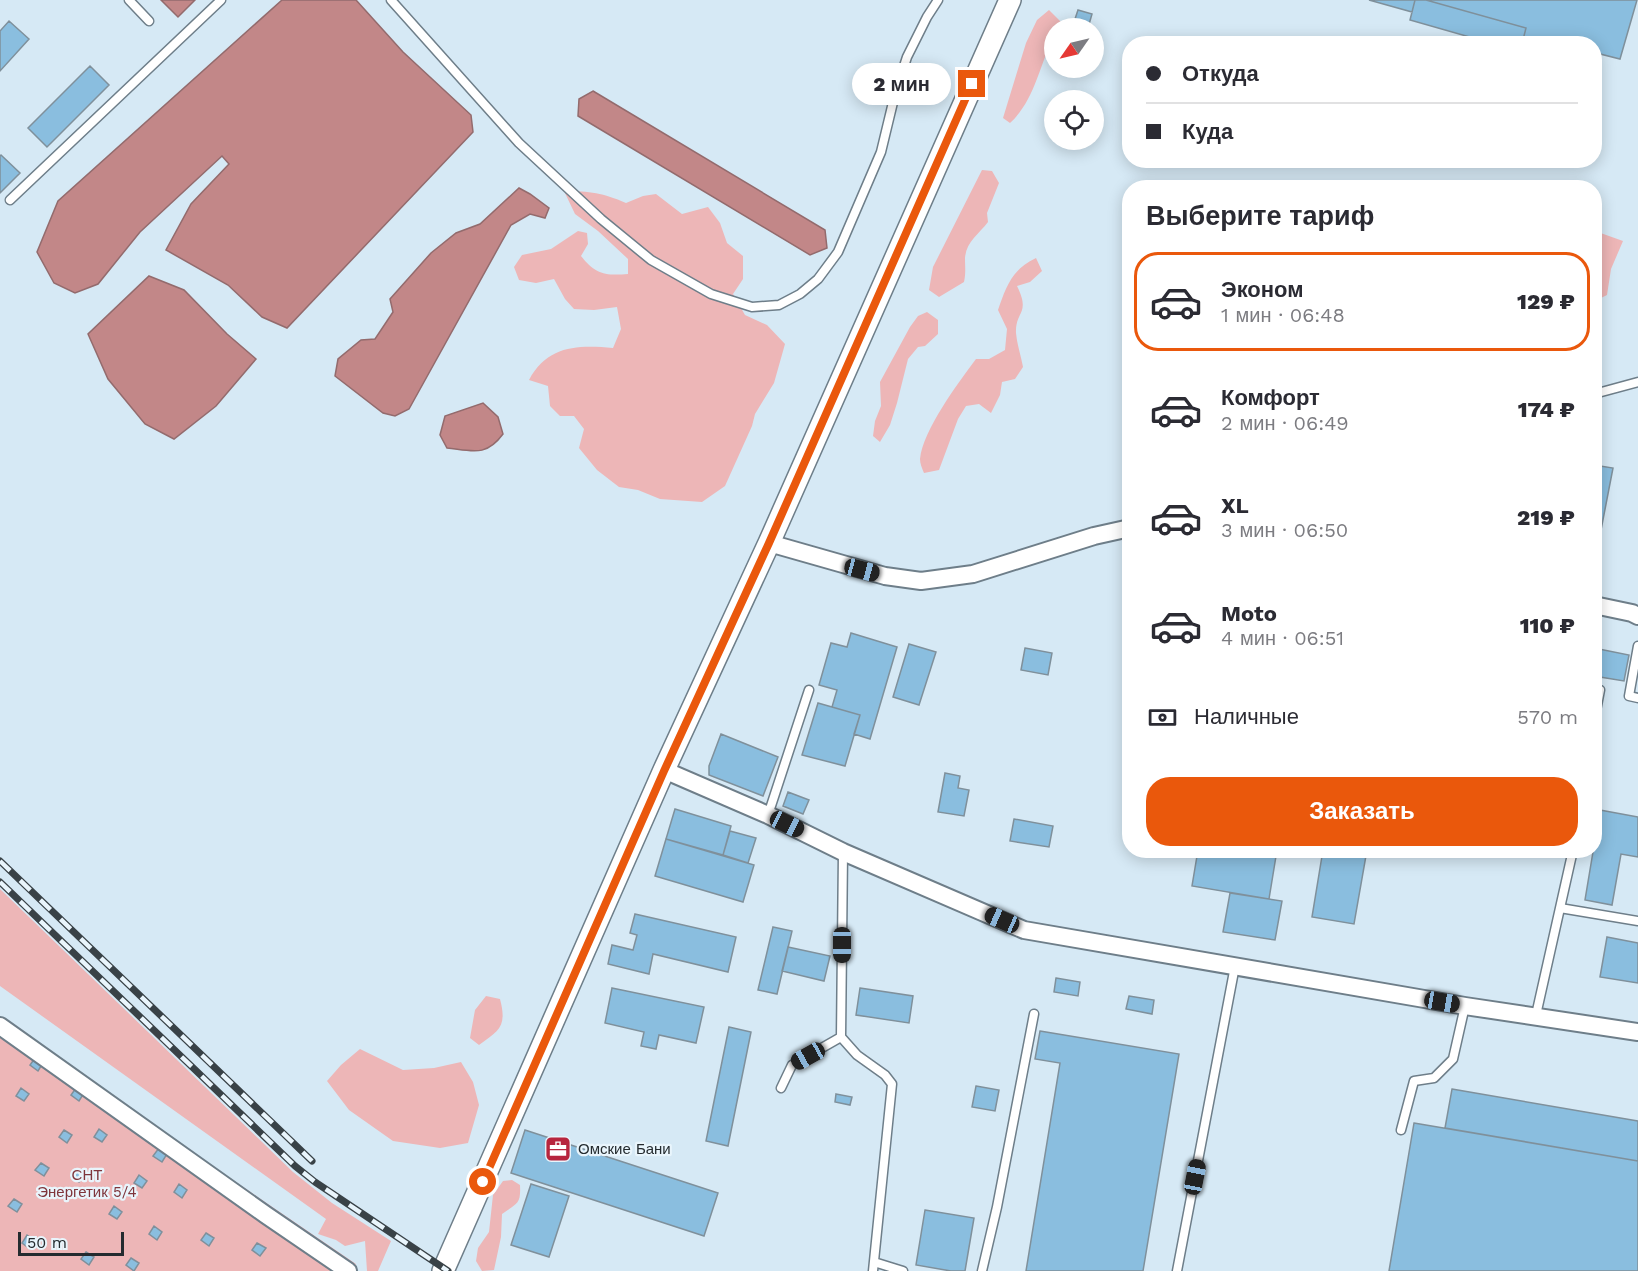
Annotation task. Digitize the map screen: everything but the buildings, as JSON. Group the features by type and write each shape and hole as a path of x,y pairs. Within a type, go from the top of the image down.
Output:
{"street":[{"path":"443,1271 664,771 769,543 1010,0"},
{"path":"769,543 885,576 921,581 973,574 1094,536 1122,530"},
{"path":"1602,607 1638,616"},
{"path":"664,771 1024,930 1465,1006 1638,1032"},
{"path":"0,1026 348,1271"}],"lane":[{"path":"129,0 149,21"},
{"path":"10,200 221,0"},
{"path":"391,0 519,142 601,219 651,260 711,294 752,307 779,305 800,294 818,279 838,252 881,152 895,94 907,57 938,0"},
{"path":"1602,392 1638,382"},
{"path":"1638,646 1629,696 1638,698"},
{"path":"768,815 809,690"},
{"path":"843,852 841,1037 857,1055 885,1075 892,1084 873,1267 903,1271"},
{"path":"1536,1015 1571,858"},
{"path":"1560,908 1638,921"},
{"path":"1177,1271 1235,965"},
{"path":"1401,1130 1414,1081 1434,1078 1453,1059 1465,1006"},
{"path":"982,1271 997,1207 1034,1014"},
{"path":"781,1089 792,1065 841,1037"}],"green space":[{"path":"1049,10 1057,18 1044,18 1044,60 1025,105 1010,123 1003,118 1026,43 1037,20"},
{"path":"982,170 992,171 999,183 987,213 988,222 973,238 966,252 964,282 939,297 929,290 933,267"},
{"path":"564,191 596,193 626,203 643,196 656,194 682,214 708,207 720,223 727,243 743,256 743,279 733,294 745,315 767,325 785,344 774,383 755,414 752,426 725,486 702,502 660,499 638,490 619,487 597,470 579,448 584,429 574,416 560,416 550,406 548,386 529,380 545,360 565,350 588,347 613,348 621,329 617,307 594,310 574,309 565,299 554,279 536,283 519,280 514,267 522,255 551,249 578,231 587,233 588,244 581,256 591,267 607,274 628,274 628,259 598,231 575,214"},
{"path":"1602,234 1623,241 1611,269 1607,295 1602,298"},
{"path":"1036,258 1042,271 1030,282 1017,286 1023,302 1016,333 1023,367 1015,379 1002,382 1000,395 991,413 979,404 966,406 958,419 939,470 924,473 920,461 927,435 934,421 976,359 989,359 1005,350 1007,329 998,310 1007,286 1016,273"},
{"path":"927,312 938,320 938,334 925,346 918,347 908,359 890,425 880,442 873,436 875,421 881,406 880,382 910,327 918,316"},
{"path":"0,889 293,1172 332,1203 391,1241 378,1271 367,1271 365,1241 345,1246 336,1240 318,1234 326,1219 0,986"},
{"path":"486,996 500,999 503,1015 497,1031 479,1045 470,1038 475,1010"},
{"name":"СНТ Энергетик 5/4","path":"0,1021 356,1264 352,1271 0,1271"},
{"path":"360,1049 403,1070 434,1068 461,1062 473,1082 479,1105 468,1143 440,1148 393,1141 349,1110 327,1081"},
{"path":"512,1180 520,1185 519,1200 502,1214 501,1237 494,1270 482,1271 476,1261 478,1248 489,1232 493,1195 503,1181"}],"shaded area":[{"path":"161,0 195,0 178,17"},
{"path":"282,0 356,0 403,52 471,115 473,132 287,328 262,317 228,285 166,250 191,204 229,164 222,156 140,232 98,284 75,293 54,283 37,252 58,201"},
{"path":"593,91 825,230 827,248 810,255 578,116 579,99"},
{"path":"519,188 549,208 545,218 530,214 511,225 409,409 395,416 383,413 335,376 338,359 361,340 375,339 393,312 390,299 431,253 456,233 480,224"},
{"path":"149,276 184,290 227,334 256,359 216,406 174,439 145,424 108,379 88,334"},
{"path":"483,403 498,417 503,434 491,446 478,451 447,448 440,435 445,416"}],"railway":[{"path":"0,861 312,1161"},
{"path":"0,882 295,1166 315,1182 448,1271"}],"place":[{"name":"Омские Бани","path":"558,1149"}],"route":[{"path":"483,1182 664,771 769,543 972,84"}]}
